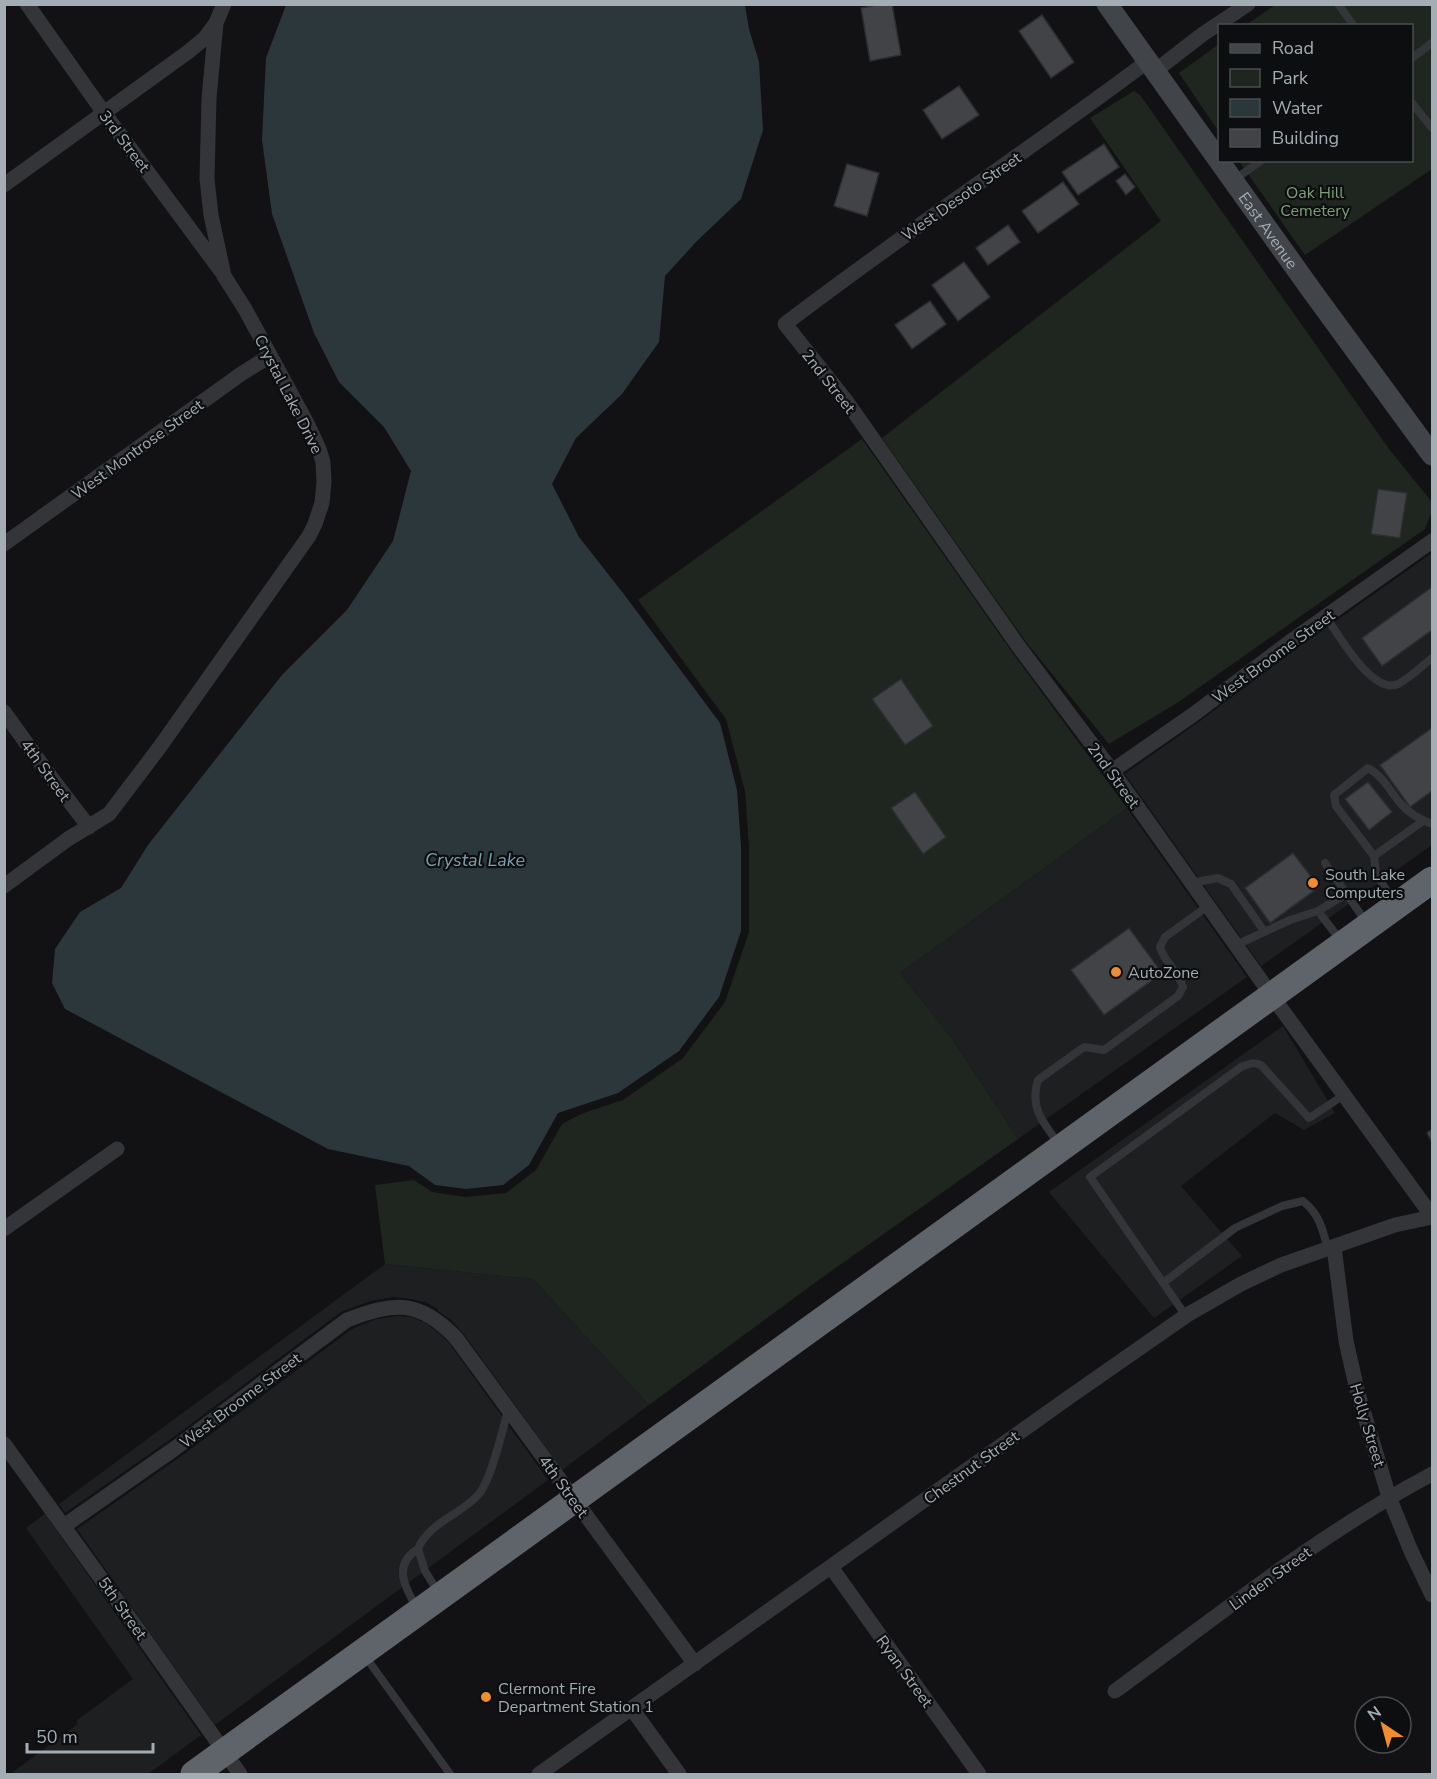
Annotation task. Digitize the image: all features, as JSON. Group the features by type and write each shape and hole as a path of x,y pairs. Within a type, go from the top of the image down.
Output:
{"highway":[{"path":"194,1774 1432,880"}],"street":[{"name":"3rd Street","path":"27,4 224,276"},
{"name":"Crystal Lake Drive","path":"89,827 109,814 159,748 309,536 322,503 324,482 321,455 308,425 245,309 224,276 211,215 207,179 209,98 216,22 224,4"},
{"name":"East Avenue","path":"1107,4 1218,160"},
{"path":"1151,66 1248,4"},
{"path":"4,184 188,52 205,38 216,22"},
{"name":"West Desoto Street","path":"794,335 785,324 861,266 1072,118 1151,66"},
{"name":"East Avenue","path":"1219,162 1432,455"},
{"name":"2nd Street","path":"794,335 847,402 1019,647 1112,771 1432,1216"},
{"name":"West Montrose Street","path":"4,544 241,374 270,356"},
{"name":"West Broome Street","path":"1112,771 1432,541"},
{"name":"4th Street","path":"4,712 89,827"},
{"path":"4,886 68,839 89,827"},
{"path":"4,1229 117,1149"},
{"name":"Chestnut Street","path":"539,1774 1186,1316 1241,1284 1281,1265 1395,1226 1432,1216"},
{"name":"Holly Street","path":"1331,1248 1346,1341 1357,1390 1389,1497 1432,1595"},
{"name":"West Broome Street","path":"64,1526 174,1449 347,1320 374,1310 396,1307 412,1308 428,1314"},
{"name":"4th Street","path":"428,1314 456,1338 694,1664"},
{"name":"5th Street","path":"4,1444 140,1631 240,1774"},
{"name":"Linden Street","path":"1115,1691 1346,1524 1432,1474"},
{"name":"Ryan Street","path":"831,1567 979,1774"},
{"path":"632,1709 679,1774"}],"lane":[{"path":"1338,4 1353,24"},
{"path":"1413,57 1432,43"},
{"path":"1413,104 1432,128"},
{"path":"1233,181 1259,162"},
{"path":"1326,617 1363,668 1380,683 1398,684 1432,658"},
{"path":"1396,906 1376,874 1374,856 1336,806 1334,795 1368,768 1377,773 1402,805 1423,821 1432,824"},
{"path":"1374,856 1423,821"},
{"path":"1325,863 1369,926"},
{"path":"1191,883 1218,878 1231,884 1264,931"},
{"path":"1236,945 1264,931 1318,911 1347,894"},
{"path":"1061,1148 1041,1120 1034,1099 1038,1080 1084,1047 1104,1050 1178,996 1183,987 1181,980 1160,947 1166,938 1208,906"},
{"path":"1318,911 1343,944"},
{"path":"1186,1316 1090,1177 1241,1067 1250,1063 1257,1062 1262,1066 1310,1118 1344,1095"},
{"path":"1163,1283 1235,1228 1282,1206 1303,1201 1319,1219 1331,1248"},
{"path":"430,1603 406,1589 403,1572 410,1554 418,1549 425,1536 480,1493 508,1410"},
{"path":"418,1549 425,1571 430,1603"},
{"path":"362,1652 450,1774"}],"shaded area":[{"path":"1432,553 1432,845 1261,966 1125,774"},
{"path":"1127,808 1247,977 1018,1139 951,1037 900,973"},
{"path":"1283,1026 1335,1113 1304,1130 1275,1113 1181,1186 1242,1256 1154,1318 1049,1192"},
{"path":"385,1264 533,1279 649,1405 562,1470 463,1333 450,1319 424,1301 394,1297 370,1301 341,1312 168,1441 65,1513 59,1504"},
{"path":"411,1317 424,1322 449,1343 548,1480 215,1725 77,1529 180,1457 352,1329 376,1319"},
{"path":"45,1514 201,1735 148,1774 10,1774 78,1724 76,1721 133,1679 26,1528"}],"green space":[{"name":"Oak Hill Cemetery","path":"1275,5 1432,5 1432,169 1305,255 1240,162 1413,162 1413,24 1247,24"},
{"path":"1218,45 1218,131 1179,73"},
{"path":"1134,91 1140,95 1389,449 1432,502 1432,511 1425,529 1177,703 1109,744 1026,642 882,438 1161,221 1090,118"},
{"path":"862,439 1012,652 1127,808 900,973 951,1037 1018,1139 820,1279 649,1405 533,1279 385,1264 375,1185 414,1180 432,1192 465,1197 506,1193 536,1170 562,1124 581,1114 623,1100 683,1058 725,1002 749,932 749,847 745,791 726,719 638,600"}],"water":[{"name":"Crystal Lake","path":"286,5 745,5 749,29 759,62 763,130 741,199 696,242 665,276 659,342 622,394 576,438 552,484 579,537 720,723 737,790 741,846 741,931 719,997 679,1051 618,1093 558,1113 529,1165 503,1185 466,1189 435,1185 409,1166 328,1149 65,1009 52,983 55,949 80,912 121,888 148,845 282,675 347,610 393,541 411,471 384,427 339,382 314,333 272,214 262,140 266,58"}],"building":[{"path":"892,4 901,55 870,61 861,8"},
{"path":"1042,15 1074,62 1051,78 1019,31"},
{"path":"959,86 979,115 942,139 923,110"},
{"path":"1104,144 1119,167 1078,195 1062,172"},
{"path":"847,164 879,173 867,216 834,206"},
{"path":"1125,174 1135,187 1126,195 1116,181"},
{"path":"1063,182 1079,204 1038,233 1022,211"},
{"path":"1008,225 1020,242 988,265 976,248"},
{"path":"964,262 990,297 958,321 932,285"},
{"path":"930,301 946,324 912,349 895,325"},
{"path":"1378,489 1407,493 1400,538 1371,534"},
{"path":"1432,587 1432,630 1382,666 1362,638"},
{"path":"901,679 933,726 905,745 872,699"},
{"path":"1432,728 1432,791 1410,807 1380,765"},
{"path":"1368,782 1392,812 1369,830 1345,799"},
{"path":"915,792 946,837 923,854 891,808"},
{"path":"1293,853 1319,887 1270,923 1245,888"},
{"name":"AutoZone","path":"1129,928 1162,973 1104,1015 1071,970"},
{"path":"1432,1129 1432,1142 1427,1133"}],"place":[{"name":"South Lake Computers","path":"1313,883"},
{"name":"AutoZone","path":"1116,972"},
{"name":"Clermont Fire Department Station 1","path":"486,1697"}]}
